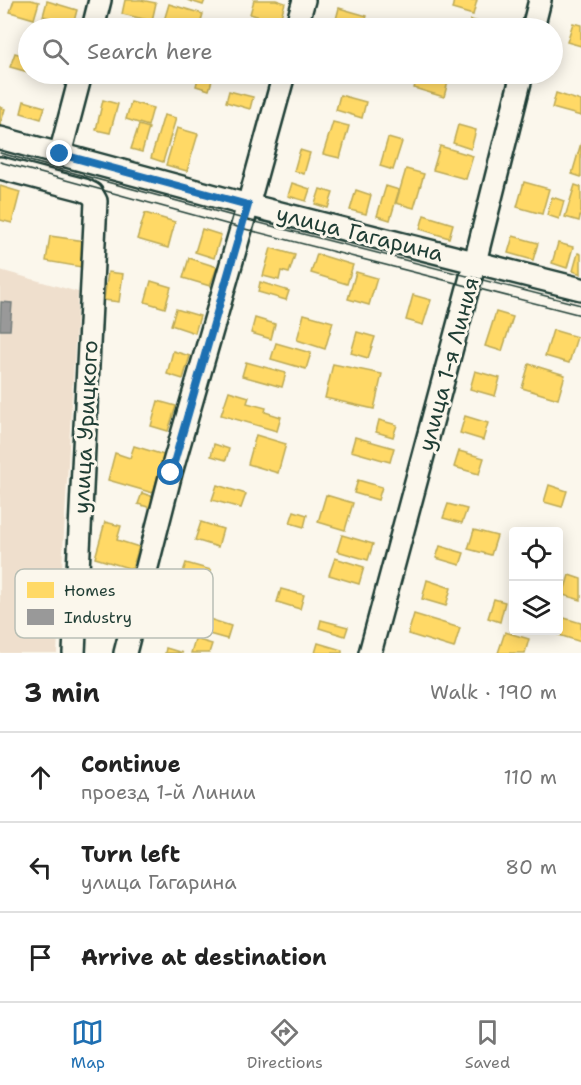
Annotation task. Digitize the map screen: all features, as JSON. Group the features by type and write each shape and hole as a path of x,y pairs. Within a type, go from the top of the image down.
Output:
{"street":[{"path":"96,18 100,0"},
{"path":"299,18 304,0"},
{"path":"536,18 540,0"},
{"path":"60,154 78,84"},
{"path":"146,569 171,473 281,84"},
{"name":"улица 1-я Линия","path":"370,653 475,262 520,84"},
{"name":"улица Гагарина","path":"0,138 248,205 581,289"},
{"name":"улица Урицкого","path":"0,168 84,190 96,201 78,569"},
{"name":"улица Урицкого","path":"74,653 75,638"},
{"path":"125,653 129,638"}],"shaded area":[{"path":"0,270 78,292 62,569 15,569 15,638 58,638 57,653 0,653"}],"building: Homes":[{"path":"14,0 39,2 34,18 10,12"},
{"path":"125,0 156,3 153,18 122,14"},
{"path":"187,0 205,0 203,5"},
{"path":"254,0 276,0 285,3 280,18 263,18 250,14"},
{"path":"454,0 477,0 473,15 452,9"},
{"path":"47,1 77,10 75,18 43,16"},
{"path":"169,4 203,14 202,18 165,18"},
{"path":"339,8 367,16 366,18 336,18"},
{"path":"573,23 581,25 581,46 567,42"},
{"path":"15,53 18,54 18,69 10,67"},
{"path":"196,84 211,84 209,90 196,86"},
{"path":"415,84 447,84 444,97 414,88"},
{"path":"229,91 253,97 250,109 226,102"},
{"path":"556,93 581,101 581,116 552,108"},
{"path":"340,95 366,102 362,118 336,110"},
{"path":"103,100 118,104 110,133 96,130"},
{"path":"24,101 45,107 41,119 21,113"},
{"path":"131,102 153,108 148,126 126,119"},
{"path":"0,107 5,109 0,126"},
{"path":"164,115 176,118 163,162 151,158"},
{"path":"333,122 349,126 340,158 323,154"},
{"path":"139,125 149,128 142,152 131,149"},
{"path":"458,125 476,130 471,149 453,143"},
{"path":"177,128 198,134 187,171 166,165"},
{"path":"388,138 402,142 393,170 380,166"},
{"path":"581,143 581,177 572,174"},
{"path":"440,146 473,156 466,179 433,170"},
{"path":"300,150 310,153 304,174 294,171"},
{"path":"406,169 424,174 414,208 396,203"},
{"path":"524,182 549,189 542,214 517,207"},
{"path":"292,183 310,189 306,201 288,196"},
{"path":"575,185 581,187 579,221 565,217"},
{"path":"0,186 20,192 12,223 0,220"},
{"path":"386,186 399,190 390,220 377,216"},
{"path":"320,189 333,193 328,208 315,204"},
{"path":"356,190 371,195 366,214 350,210"},
{"path":"552,197 564,201 559,219 547,215"},
{"path":"145,213 175,222 168,248 137,239"},
{"path":"424,215 453,224 449,238 420,229"},
{"path":"202,229 221,235 214,258 195,252"},
{"path":"50,236 85,241 81,267 46,261"},
{"path":"513,236 538,243 533,260 508,253"},
{"path":"558,243 573,247 567,268 552,263"},
{"path":"271,248 295,255 289,273 281,271 279,280 263,276"},
{"path":"578,253 581,254 581,274 573,271"},
{"path":"317,254 353,265 347,284 311,273"},
{"path":"189,258 217,267 210,286 183,278"},
{"path":"108,272 123,274 119,302 104,300"},
{"path":"356,272 377,278 369,305 348,299"},
{"path":"151,281 171,287 165,308 145,302"},
{"path":"260,282 289,291 286,300 258,292"},
{"path":"413,295 431,300 423,325 406,320"},
{"path":"176,309 200,316 195,333 171,325"},
{"path":"496,312 513,317 502,351 485,346"},
{"path":"304,314 333,322 325,349 297,340"},
{"path":"255,318 275,324 271,339 251,333"},
{"path":"553,330 577,337 569,363 545,356"},
{"path":"357,332 375,337 368,358 351,353"},
{"path":"276,343 311,353 306,369 271,359"},
{"path":"173,351 190,356 183,379 167,374"},
{"path":"246,362 286,373 282,387 242,376"},
{"path":"333,364 382,374 374,409 325,398"},
{"path":"529,364 565,375 558,399 522,388"},
{"path":"475,371 500,378 495,396 470,389"},
{"path":"229,391 249,397 247,403 266,408 265,412 281,417 277,431 221,415"},
{"path":"158,401 176,406 168,431 151,426"},
{"path":"465,416 488,423 483,440 460,433"},
{"path":"379,420 397,425 393,437 376,432"},
{"path":"256,435 286,444 278,473 248,464"},
{"path":"355,437 394,448 390,462 351,451"},
{"path":"214,444 229,449 226,460 211,456"},
{"path":"134,446 164,455 153,493 108,480 115,453 130,458"},
{"path":"459,451 484,458 479,474 454,467"},
{"path":"358,480 382,487 378,500 354,493"},
{"path":"217,485 246,494 241,508 212,500"},
{"path":"549,485 567,491 562,507 544,502"},
{"path":"142,493 154,497 151,508 138,504"},
{"path":"326,495 353,503 345,530 318,522"},
{"path":"448,504 467,509 462,523 443,518"},
{"path":"294,511 307,515 304,527 290,523"},
{"path":"105,522 121,526 117,540 139,547 132,569 95,558"},
{"path":"201,522 223,529 218,547 195,540"},
{"path":"474,530 497,536 491,555 468,549"},
{"path":"342,535 373,544 368,560 337,551"},
{"path":"440,546 464,553 460,565 436,558"},
{"path":"335,558 364,567 359,584 329,575"},
{"path":"186,563 207,569 184,569"},
{"path":"569,575 581,579 581,600 563,595"},
{"path":"427,580 451,588 446,606 422,599"},
{"path":"281,589 304,595 300,609 277,602"},
{"path":"494,599 505,602 500,622 488,618"},
{"path":"414,614 460,628 454,648 408,634"},
{"path":"563,618 581,623 581,642 559,635 563,635"},
{"path":"213,620 231,626 227,639 213,635"},
{"path":"321,620 348,627 345,636 319,628"},
{"path":"505,632 529,639 525,653 498,653"},
{"path":"195,639 212,644 209,653 191,653"},
{"path":"318,643 342,650 342,653 315,653"},
{"path":"166,648 183,653 165,653"}],"building: Industry":[{"path":"1,302 12,303 10,330 0,330"}],"tram line":[{"path":"0,153 244,219 581,305"},
{"path":"0,162 241,228 581,315"}],"route":[{"path":"60,154 248,205 171,473"}]}
